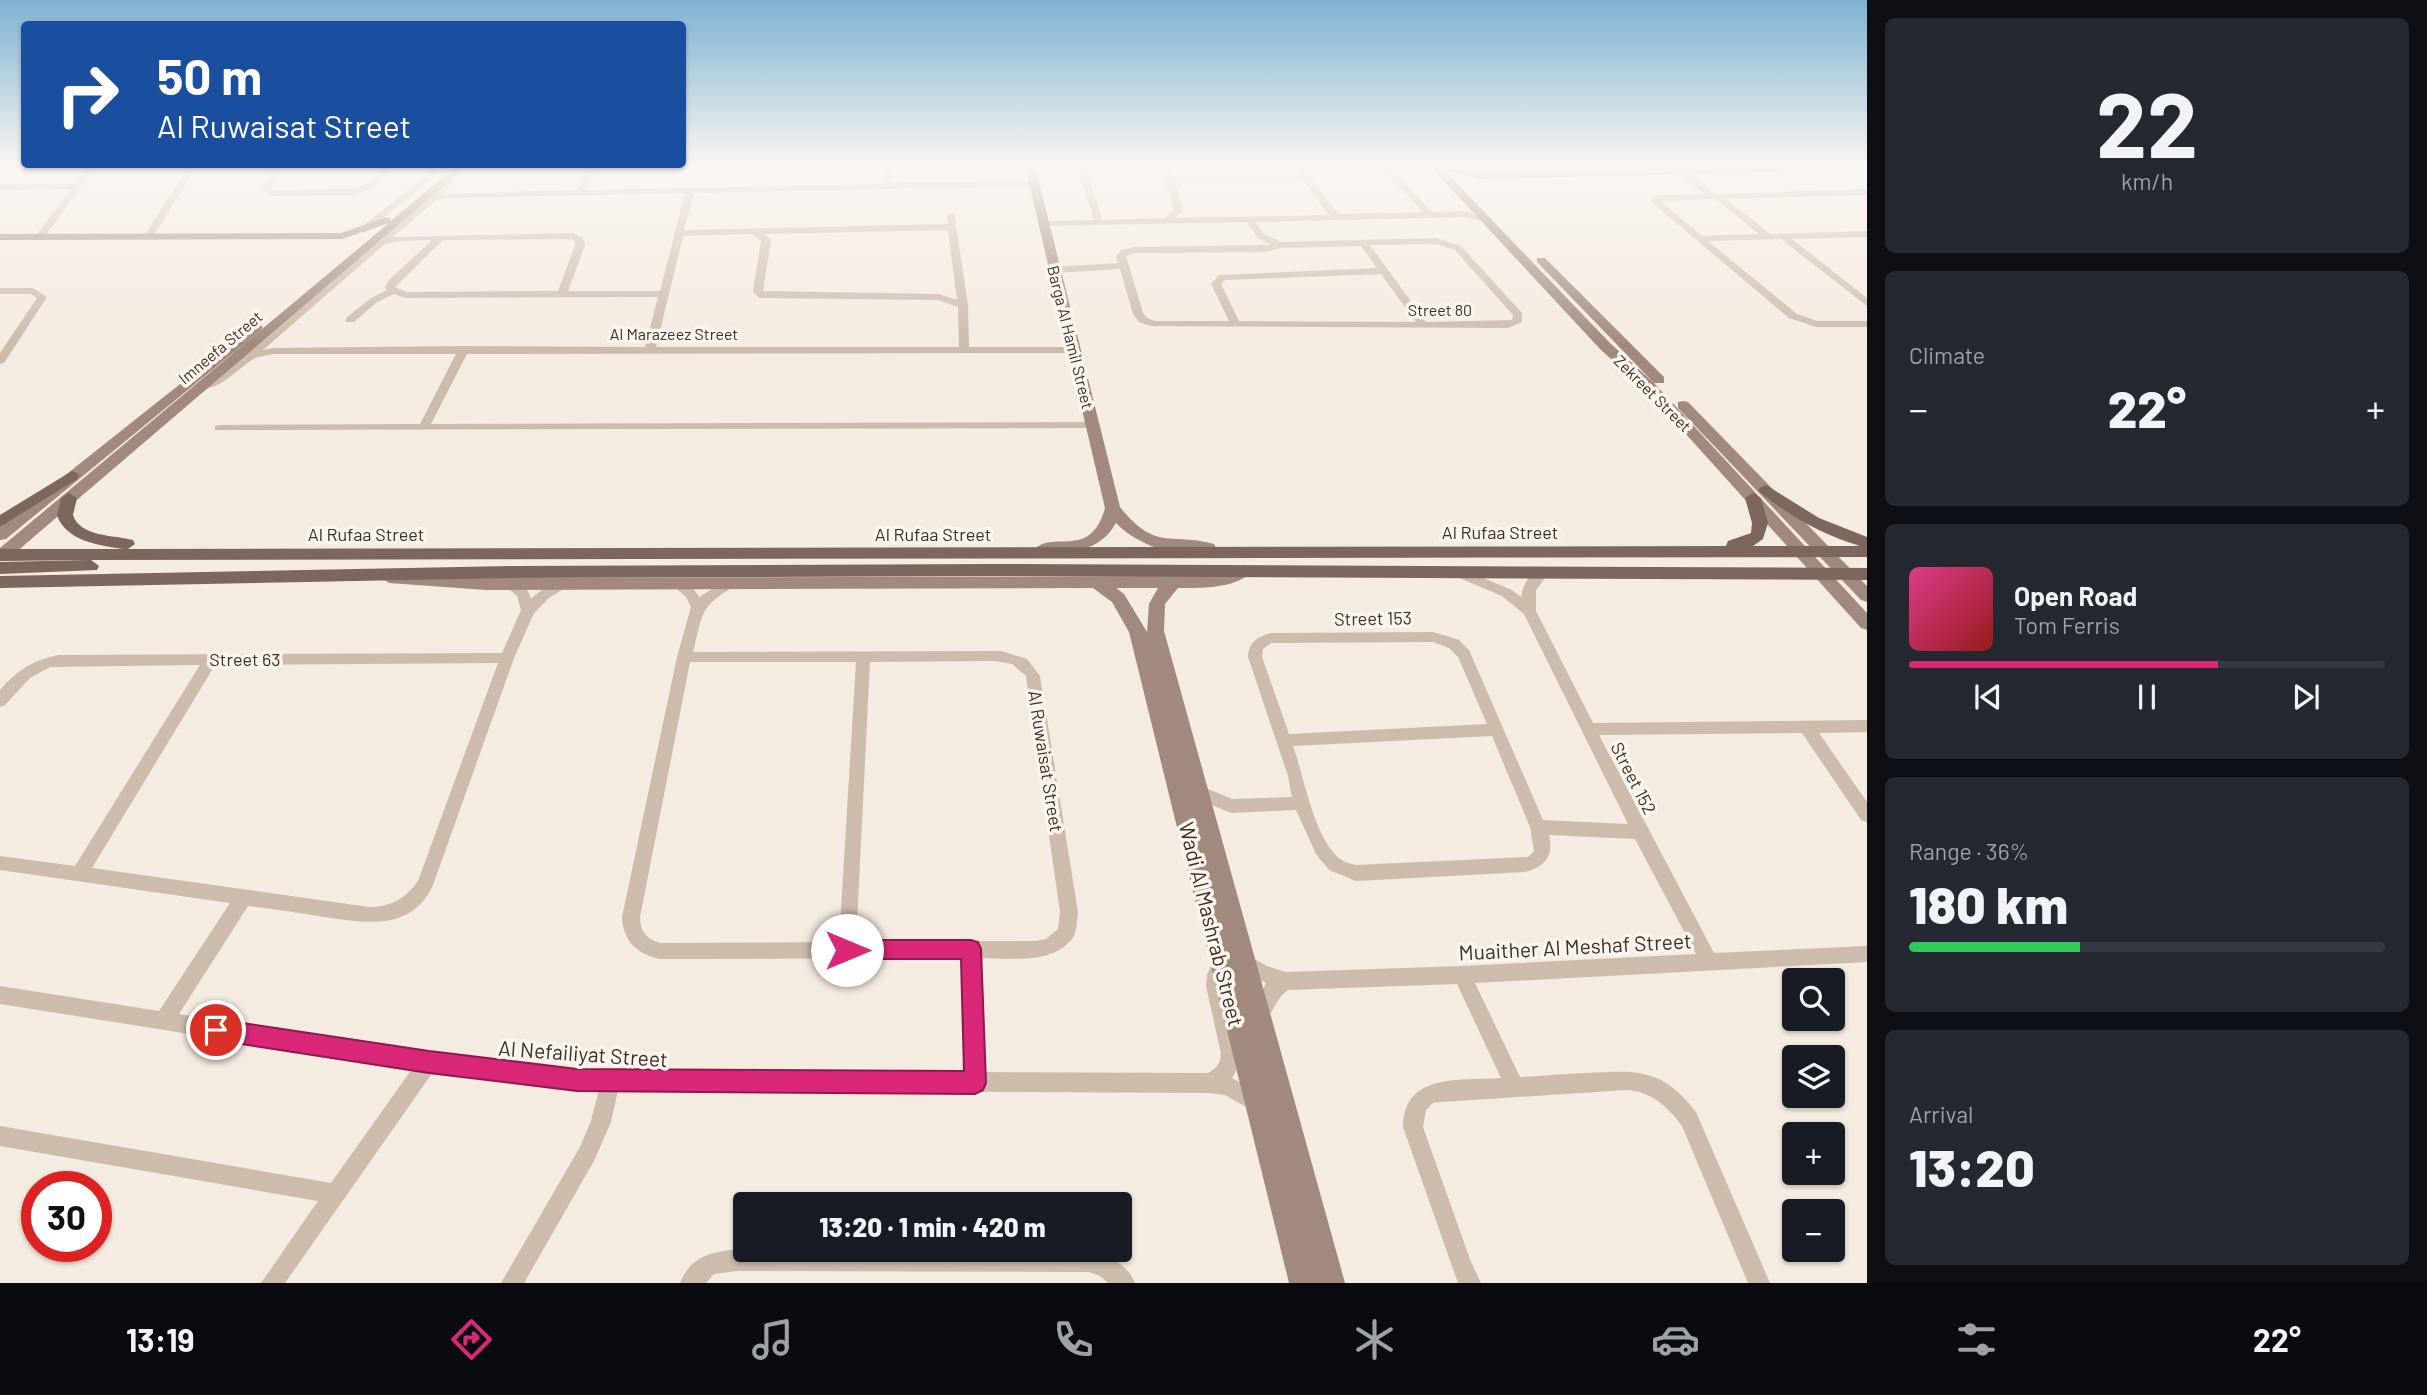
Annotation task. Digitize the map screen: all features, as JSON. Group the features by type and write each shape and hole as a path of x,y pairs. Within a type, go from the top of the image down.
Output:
{"main road":[{"path":"0,522 72,476"},
{"path":"1760,494 1812,523 1839,535 1867,542"},
{"path":"1671,551 1693,547 1741,545 1754,540 1762,527 1760,494"},
{"path":"68,498 65,519 93,538 108,543 162,546 193,554"},
{"name":"Al Rufaa Street","path":"0,558 193,554 1671,551 1849,573 1867,551"},
{"path":"0,558 368,563 469,553"},
{"path":"1342,573 1390,565 1425,563 1815,569 1821,565 1849,573 1867,562"},
{"name":"Al Rufaa Street","path":"0,582 514,572 1244,571 1541,574 1815,569"},
{"path":"0,594 80,581"}],"street":[{"path":"40,237 48,226"},
{"path":"149,236 155,226"},
{"path":"363,230 369,226"},
{"path":"0,237 342,236 372,226"},
{"name":"Imneefa Street","path":"0,535 379,226"},
{"name":"Imneefa Street","path":"0,558 68,498 266,338 394,226"},
{"path":"203,387 227,375 266,338 402,226"},
{"path":"650,349 681,226"},
{"name":"Barga Al Hamil Street","path":"1043,226 1113,508 1131,531 1154,543 1245,552"},
{"path":"1254,226 1261,236 1279,245"},
{"name":"Zekreet Street","path":"1494,226 1606,347 1652,388 1760,494 1849,573"},
{"name":"Zekreet Street","path":"1506,226 1760,494 1815,569 1867,624"},
{"path":"1683,226 1793,317 1816,324 1867,324"},
{"path":"1754,226 1768,237"},
{"path":"679,233 952,228 963,305 964,350"},
{"path":"754,231 766,240 758,292 764,297 939,297 963,305"},
{"path":"1698,239 1867,234"},
{"path":"342,236 351,240 348,252"},
{"path":"1783,236 1867,303"},
{"path":"441,237 392,282 390,287 393,291 405,295 664,294"},
{"path":"387,238 576,237 580,245 562,294"},
{"name":"Street 80","path":"1437,241 1456,246 1519,319 1508,325 1163,325 1146,322 1138,314 1121,255 1131,250 1267,249 1279,245 1364,243 1437,241"},
{"path":"1364,243 1423,325"},
{"path":"1055,270 1123,266"},
{"path":"1236,325 1216,284 1219,278 1382,271"},
{"path":"919,289 960,285"},
{"path":"0,292 33,291 40,293 42,297 1,360"},
{"path":"350,320 374,300 393,291"},
{"path":"266,338 272,351"},
{"path":"424,427 464,349"},
{"name":"Al Marazeez Street","path":"249,356 272,351 464,349 1074,350"},
{"path":"219,428 1094,425"},
{"path":"1031,553 1085,544 1099,538 1110,527 1113,508"},
{"path":"1815,569 1830,580 1849,573"},
{"name":"Al Rufaa Street","path":"372,575 439,582 510,584 1174,582 1219,580 1244,571"},
{"name":"Street 152","path":"1462,574 1507,593 1529,611 1640,832 1709,961"},
{"path":"1529,611 1529,588 1541,574"},
{"name":"Wadi Al Mashrab Street","path":"1094,581 1118,598 1146,632 1199,792 1331,1283"},
{"name":"Wadi Al Mashrab Street","path":"1174,582 1157,600 1146,632 1221,961 1303,1283"},
{"path":"510,584 523,594 528,610"},
{"path":"0,863 376,916 393,913 415,898 425,885 507,658 528,610 544,595 564,584"},
{"path":"678,584 691,594 698,607 708,596 728,584"},
{"name":"Al Ruwaisat Street","path":"684,657 1003,656 1022,662 1032,676 1069,926 1057,943 1043,948 971,949 660,951 645,947 635,937 631,917 684,657 698,607"},
{"name":"Street 153","path":"1426,636 1448,641 1464,654 1497,730 1538,827 1544,851 1539,859 1530,864 1356,873 1335,865 1325,855 1301,803 1296,776 1255,657 1258,645 1271,638 1426,636"},
{"path":"847,950 863,656"},
{"name":"Street 63","path":"0,701 23,674 51,661 507,658"},
{"path":"79,874 211,659"},
{"path":"1806,726 1867,815"},
{"path":"1588,729 1867,726"},
{"path":"1283,740 1497,730"},
{"path":"1199,792 1231,806 1301,803"},
{"path":"1210,831 1231,806"},
{"path":"1538,827 1640,832"},
{"path":"163,1021 243,898"},
{"path":"971,949 975,1083"},
{"name":"Muaither Al Meshaf Street","path":"1245,963 1262,973 1286,981 1462,975 1867,954"},
{"path":"1210,1083 1226,1073 1232,1061 1231,1046 1215,988 1221,961"},
{"path":"1462,975 1515,1087"},
{"path":"1259,1015 1273,989 1286,981"},
{"name":"Al Nefailiyat Street","path":"0,995 429,1062 610,1083 1210,1083 1228,1086 1258,1104"},
{"path":"272,1283 429,1062"},
{"path":"1470,1283 1413,1127 1414,1109 1424,1096 1432,1093 1627,1080 1646,1083 1666,1093 1689,1119 1759,1283"},
{"path":"512,1283 591,1146 601,1122 610,1083"},
{"path":"0,1136 337,1194"},
{"path":"691,1283 708,1264 737,1260 1089,1261 1107,1267 1124,1283"}],"route":[{"path":"216,1030 429,1062 610,1083 975,1083 971,949 847,950"}]}
